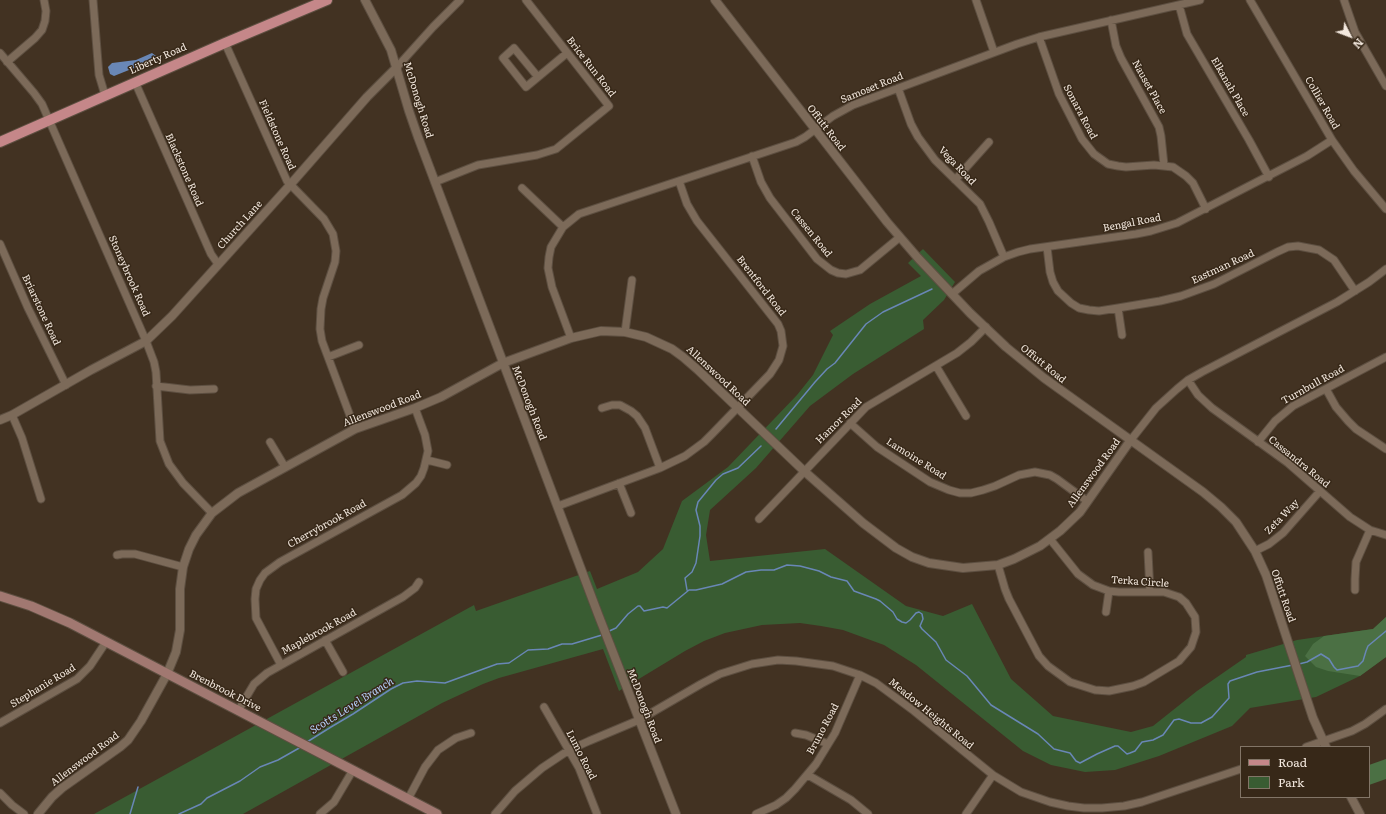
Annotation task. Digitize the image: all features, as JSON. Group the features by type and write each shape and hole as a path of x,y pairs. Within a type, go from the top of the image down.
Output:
{"main road":[{"name":"Liberty Road","path":"0,142 105,95 327,0"},
{"name":"Brenbrook Drive","path":"0,596 50,613 437,814"}],"street":[{"path":"7,62 42,30 46,11 44,0"},
{"path":"93,0 99,75 105,95"},
{"name":"McDonogh Road","path":"366,0 388,42 397,67 409,111 435,182 607,639 676,814"},
{"name":"Church Lane","path":"0,420 12,415 91,370 146,341 172,316 367,97 460,0"},
{"name":"Brice Run Road","path":"435,182 478,165 537,155 556,149 609,106 526,0"},
{"name":"Offutt Road","path":"715,0 900,237 952,294 1038,374 1213,500 1236,522 1255,551 1271,590 1324,744"},
{"path":"976,0 994,52"},
{"name":"Samoset Road","path":"571,338 552,287 548,268 551,247 563,227 575,217 590,210 796,142 843,110 994,52 1039,37 1200,0"},
{"name":"Collier Road","path":"1250,0 1332,140 1354,171 1386,209"},
{"path":"1344,0 1355,32 1386,86"},
{"name":"Elkanah Place","path":"1179,5 1187,34 1269,177"},
{"name":"Nauset Place","path":"1111,20 1116,46 1121,58 1159,127 1164,165"},
{"name":"Sonara Road","path":"1039,37 1061,100 1082,139 1094,154 1108,164 1118,166 1164,165 1173,167 1186,176 1197,191 1206,209"},
{"name":"Fieldstone Road","path":"225,43 287,181 324,219 332,234 335,243 335,262 323,298 320,319 322,341 355,429"},
{"path":"538,77 514,48 503,58 526,87 567,53"},
{"name":"Stoneybrook Road","path":"0,53 42,104 146,341 154,362 160,441 164,452 175,474 212,513"},
{"name":"Blackstone Road","path":"135,82 211,254 218,264"},
{"name":"Vega Road","path":"898,88 911,124 918,137 935,160 980,204 1004,257"},
{"name":"Bengal Road","path":"952,294 979,271 1004,257 1030,249 1151,231 1177,223 1269,177 1332,140"},
{"path":"955,180 989,142"},
{"name":"Cassen Road","path":"752,156 760,182 770,198 817,259 831,270 846,274 860,270 900,237"},
{"name":"Brentford Road","path":"558,506 660,468 685,456 700,446 738,408 770,374 780,360 783,346 781,331 774,318 697,221 687,204 679,181"},
{"path":"522,188 563,227"},
{"name":"Briarstone Road","path":"0,244 28,308 66,385"},
{"name":"Eastman Road","path":"1047,247 1050,272 1053,282 1064,298 1079,308 1088,310 1099,311 1118,308 1160,301 1187,294 1214,284 1288,247 1298,246 1319,250 1334,260 1355,291"},
{"name":"Allenswood Road","path":"38,814 52,797 62,788 128,740 141,721 167,674 179,642 180,589 183,567 189,549 196,535 212,513 238,493 355,429 415,408 441,397 503,363 571,338 601,331 625,332 646,337 672,349 688,361 804,471 881,538 912,557 929,563 963,568 998,564 1028,553 1050,539 1070,522 1088,501 1130,441 1156,408 1188,380 1355,291 1386,269"},
{"path":"625,332 632,280"},
{"path":"1118,308 1122,335"},
{"name":"Hamor Road","path":"759,519 850,422 866,407 964,348 986,327"},
{"path":"328,356 359,345"},
{"name":"Turnbull Road","path":"1258,442 1267,429 1282,414 1293,406 1386,357"},
{"path":"936,366 966,416"},
{"name":"Cassandra Road","path":"1188,380 1204,402 1288,463 1350,517 1370,530 1386,535"},
{"path":"156,386 190,390 214,389"},
{"path":"1326,389 1348,422 1386,449"},
{"path":"602,408 620,405 637,416 645,428 660,468"},
{"name":"Cherrybrook Road","path":"281,665 256,618 254,599 256,589 265,573 280,562 411,489 421,476 427,460 427,443 415,408"},
{"path":"12,415 22,438 41,499"},
{"name":"Lamoine Road","path":"850,422 877,447 930,482 949,490 971,492 983,490 1019,475 1035,472 1046,474 1057,479 1088,501"},
{"path":"270,442 285,467"},
{"path":"427,460 447,466"},
{"path":"620,483 631,513"},
{"name":"Zeta Way","path":"1255,551 1269,544 1283,533 1320,491"},
{"path":"1355,590 1354,579 1356,562 1370,530"},
{"name":"Terka Circle","path":"998,564 1005,589 1039,656 1053,670 1070,682 1095,690 1109,691 1134,686 1144,682 1179,660 1191,647 1196,632 1195,617 1186,603 1172,594 1164,592 1128,593 1109,591 1093,585 1078,574 1050,539"},
{"path":"1148,552 1150,592"},
{"path":"117,555 135,554 183,567"},
{"name":"Maplebrook Road","path":"238,711 249,691 260,678 325,640 404,597 420,582"},
{"path":"1106,612 1109,591"},
{"path":"325,640 343,672"},
{"name":"Stephanie Road","path":"0,723 77,680 90,666 106,642"},
{"name":"Meadow Heights Road","path":"495,814 515,791 542,768 569,750 639,720 720,674 752,664 778,660 817,663 832,666 860,675 876,683 892,694 992,776 1021,792 1050,802 1068,806 1102,808 1124,806 1142,802 1240,769"},
{"name":"Bruno Road","path":"756,814 776,805 786,798 808,774 835,733 860,675"},
{"name":"Lumo Road","path":"544,707 579,768 597,814"},
{"path":"1312,746 1324,744 1352,731 1386,709"},
{"path":"408,799 425,767 438,750 456,738 471,733"},
{"path":"795,734 806,735 828,744"},
{"path":"320,814 334,802 353,770"},
{"path":"808,774 851,800 868,814"},
{"path":"966,814 992,776"},
{"path":"0,793 24,814"},
{"path":"1352,798 1360,814"}],"green space":[{"path":"923,249 955,282 944,300 923,320 924,329 853,374 810,406 756,468 710,510 706,535 710,561 825,549 906,606 943,616 972,604 1011,679 1053,716 1131,732 1153,726 1197,691 1246,657 1246,655 1297,640 1373,629 1386,617 1386,657 1360,676 1316,697 1250,708 1232,726 1159,756 1115,770 1085,772 1051,765 1023,751 916,665 884,645 843,630 821,626 800,623 762,625 725,633 704,641 619,691 603,649 499,678 442,703 243,814 94,814 474,605 476,611 590,571 597,589 638,572 663,549 682,501 728,467 797,395 813,375 833,335 830,331 870,304 921,276 908,263"},
{"path":"1386,617 1386,657 1360,676 1328,671 1316,667 1305,656 1313,644 1324,636 1373,629"},
{"path":"1386,759 1386,779 1370,785 1370,765"}],"water":[{"path":"152,53 156,56 154,60 114,76 110,74 108,67 112,63 136,60"}],"waterway":[{"path":"776,429 815,382 835,363 866,324 883,312 932,289"},
{"path":"687,590 685,578 692,572 696,563 700,536 700,526 696,510 698,502 716,480 723,474 738,468 761,446"},
{"name":"Scotts Level Branch","path":"607,632 616,628 628,614 638,606 640,606 644,611 663,607 667,608 689,590 696,590 722,584 746,572 774,570 787,565 800,566 819,571 831,577 847,581 854,591 880,601 893,612 897,619 902,622 906,623 916,613 919,612 922,614 923,619 920,626 922,629 936,642 946,660 967,676 991,705 1038,734 1054,749 1070,753 1076,761 1080,763 1115,746 1118,746 1127,754 1135,751 1142,742 1153,740 1163,735 1174,720 1179,719 1191,723 1201,723 1212,717 1229,698 1228,684 1230,681 1257,672 1293,665"},
{"name":"Scotts Level Branch","path":"1299,664 1307,662 1321,654 1329,659 1337,670 1358,666 1363,661 1368,646 1386,631"},
{"name":"Scotts Level Branch","path":"307,742 403,683 417,681 445,683 497,664 509,663 528,650 548,649 562,644 572,644 602,635"},
{"name":"Scotts Level Branch","path":"179,814 201,804 207,798 240,781 260,767 278,760 301,747"},
{"path":"130,814 138,787"}]}
